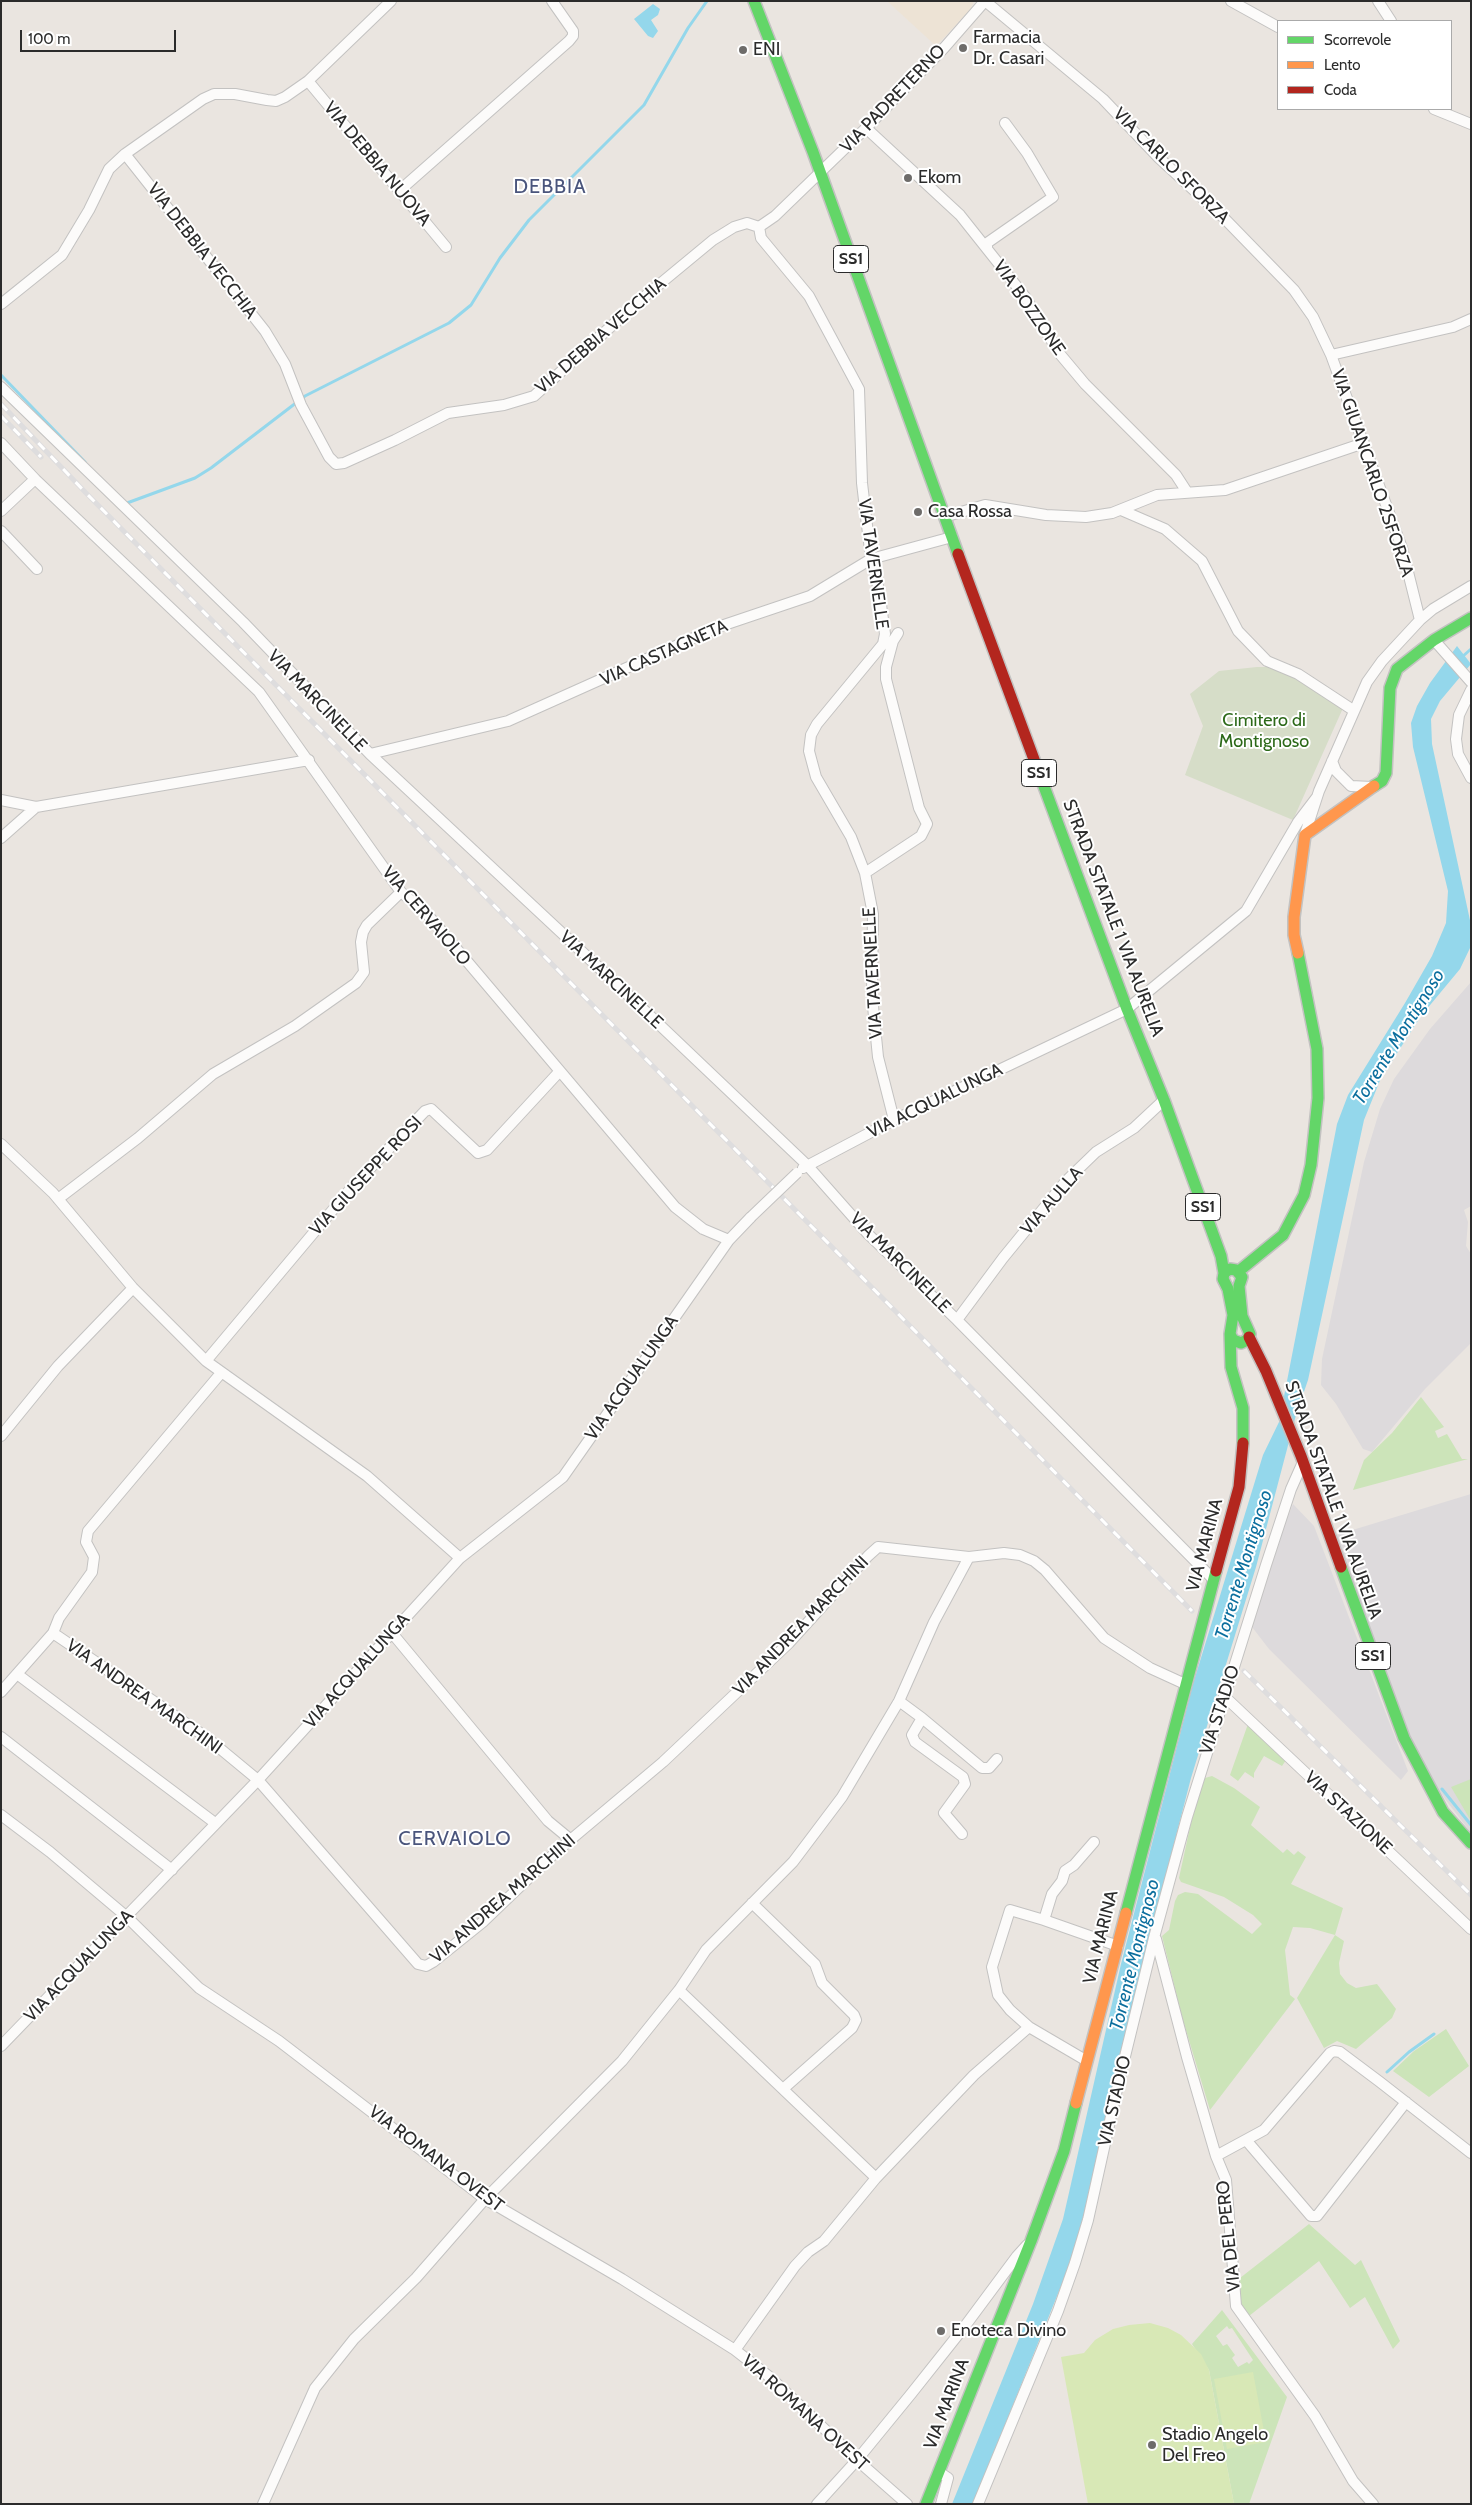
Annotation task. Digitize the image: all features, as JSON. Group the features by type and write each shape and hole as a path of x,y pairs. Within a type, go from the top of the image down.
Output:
{"main road":[{"name":"STRADA STATALE 1 VIA AURELIA","path":"754,1 820,174 944,517 1127,1009 1164,1100 1221,1256 1232,1271 1223,1279 1228,1289 1239,1339 1258,1353 1279,1402 1302,1458 1404,1738 1443,1812 1471,1843"},
{"path":"1239,1339 1250,1331 1242,1316 1239,1286 1242,1277 1232,1271 1265,1251 1283,1235 1299,1209 1311,1165 1317,1120 1316,1049 1311,1012 1294,935 1295,908 1305,835 1337,810 1382,781 1386,773 1390,688 1397,669 1436,644 1471,618"},
{"path":"1239,1286 1265,1251"},
{"name":"VIA MARINA","path":"926,2504 1031,2241 1064,2152 1185,1684 1239,1487 1244,1434 1243,1408 1231,1363 1239,1339"}],"street":[{"path":"1,304 62,255 89,210 109,169 125,154 203,99 214,94 234,94 276,101 308,81 391,1"},
{"path":"399,191 569,42 573,36 573,31 552,1"},
{"name":"VIA PADRETERNO","path":"820,174 944,48 985,1"},
{"name":"VIA CARLO SFORZA","path":"985,1 1103,99 1159,158 1222,216 1294,290 1313,317 1331,354"},
{"path":"1231,1 1277,26"},
{"path":"1378,1 1390,20"},
{"name":"VIA DEBBIA NUOVA","path":"308,81 446,247"},
{"path":"1440,110 1471,124"},
{"path":"987,249 987,243 1053,197 1027,153 1005,123"},
{"name":"VIA BOZZONE","path":"866,128 960,215 1026,298 1059,354 1085,384 1176,476 1187,492"},
{"name":"VIA DEBBIA VECCHIA","path":"125,154 265,331 284,364 300,402 329,457 336,464 344,463 386,444 448,413 521,402 534,396 638,302 713,240 734,227 747,223 759,227"},
{"path":"759,227 774,216 820,174"},
{"name":"VIA TAVERNELLE","path":"759,227 761,238 809,296 832,335 859,389 862,483 871,559 884,620 883,644 817,724 810,736 808,751 816,777 850,837 865,873 873,914 872,996 878,1057 894,1120"},
{"path":"1331,354 1453,327 1471,319"},
{"name":"VIA GIUANCARLO 2SFORZA","path":"1331,354 1402,548 1420,620"},
{"name":"VIA MARCINELLE","path":"1,387 243,622 370,754 807,1165 868,1234 957,1320 1214,1580"},
{"name":"VIA CERVAIOLO","path":"1,443 35,479 260,692 401,892 427,914 675,1207 703,1229 729,1240"},
{"path":"944,517 985,506 1086,517 1121,510 1157,495 1224,490 1364,443"},
{"path":"1,510 35,479"},
{"path":"1121,510 1165,529 1202,561 1238,631 1267,661 1298,674 1353,710"},
{"path":"1,531 37,569"},
{"name":"VIA CASTAGNETA","path":"370,754 508,721 718,627 810,596 871,559 952,537"},
{"path":"1305,835 1317,797 1353,710 1367,682 1382,661 1420,620 1433,609 1471,586"},
{"path":"865,873 921,836 927,824 919,808 886,679 886,666 893,641 898,633"},
{"path":"1436,644 1469,679"},
{"path":"1471,690 1460,715 1456,739 1458,754 1471,778"},
{"path":"1,800 36,807 309,760"},
{"path":"1332,760 1336,771 1351,786 1360,788 1375,786"},
{"name":"VIA ACQUALUNGA","path":"1,2046 258,1780 460,1558 563,1477 729,1240 797,1173 807,1165 894,1120 1127,1009 1246,911 1298,822 1317,797"},
{"path":"1,838 36,807"},
{"path":"58,1199 138,1138 213,1074 295,1026 356,983 364,972 361,942 363,932 367,925 401,892"},
{"name":"VIA GIUSEPPE ROSI","path":"206,1361 352,1187 425,1111 431,1109 478,1153 487,1150 559,1072"},
{"name":"VIA AULLA","path":"957,1320 1003,1258 1066,1181 1096,1152 1134,1128 1164,1100"},
{"path":"1,1144 58,1199 133,1288 206,1361 367,1476 460,1558"},
{"path":"1,1436 58,1366 133,1288"},
{"path":"1,1692 53,1633 60,1618 92,1572 94,1557 86,1542 88,1531 221,1373"},
{"name":"VIA STADIO","path":"978,2504 1058,2311 1078,2255 1088,2220 1118,2085 1155,1934 1192,1800 1302,1458"},
{"name":"VIA ANDREA MARCHINI","path":"53,1633 206,1738 258,1780 418,1964 426,1966 434,1962 484,1921 571,1840 663,1762 789,1643 878,1547 970,1557"},
{"path":"263,2504 315,2388 354,2339 416,2278 484,2198 622,2062 679,1990 706,1950 793,1862 842,1797 899,1701 934,1622 970,1557 1004,1553 1020,1554 1034,1561 1104,1638 1150,1668 1185,1684"},
{"path":"392,1633 513,1781 548,1821 571,1840"},
{"path":"17,1674 215,1823"},
{"name":"VIA STAZIONE","path":"1224,1696 1471,1930"},
{"path":"899,1701 982,1768 989,1768 997,1758"},
{"path":"922,1718 912,1735 915,1742 963,1777 965,1784 944,1813 962,1834"},
{"path":"1,1737 172,1870"},
{"name":"VIA ROMANA OVEST","path":"1,1815 50,1852 127,1917 198,1988 279,2041 484,2198 735,2350 771,2378 856,2460 907,2504"},
{"path":"1044,1920 1052,1894 1062,1881 1065,1871 1074,1865 1094,1842"},
{"path":"752,1903 815,1964 822,1983 854,2015 856,2020 852,2028 783,2089"},
{"path":"1087,2061 1029,2027 1010,2010 998,1995 992,1967 1010,1910 1118,1946"},
{"name":"VIA DEL PERO","path":"1155,1934 1184,2049 1216,2156 1226,2180 1236,2306 1315,2416 1353,2481 1374,2504"},
{"path":"679,1990 876,2178"},
{"path":"735,2350 795,2266 808,2252 824,2241 876,2178 974,2075 1029,2027"},
{"path":"1216,2156 1264,2130 1334,2050 1340,2052 1471,2153"},
{"path":"1246,2140 1311,2216 1317,2216 1406,2102"},
{"path":"816,2504 856,2460 965,2326 1016,2256 1031,2241"},
{"path":"939,2472 948,2478 941,2504"}],"shaded area":[{"path":"887,1 974,1 971,9 936,46"},
{"path":"1471,982 1471,1206 1464,1210 1468,1222 1466,1246 1471,1254 1471,1343 1425,1389 1372,1452 1363,1449 1336,1404 1321,1385 1322,1359 1364,1162 1380,1109 1394,1079 1430,1029"},
{"path":"1471,1494 1471,1833 1445,1799 1414,1752 1336,1535"},
{"path":"1293,1504 1314,1526 1408,1771 1401,1780 1269,1649 1252,1627 1277,1543"}],"green space":[{"name":"Cimitero di Montignoso","path":"1271,667 1303,679 1343,708 1293,820 1185,775 1203,726 1190,694 1219,671"},
{"path":"1421,1397 1444,1427 1435,1431 1438,1438 1447,1434 1462,1459 1468,1459 1353,1490 1364,1460 1392,1433"},
{"path":"1248,1724 1286,1760 1282,1766 1264,1756 1254,1773 1254,1778 1245,1772 1238,1781 1230,1775"},
{"path":"1212,1776 1234,1788 1260,1807 1251,1825 1283,1853 1287,1849 1294,1855 1298,1851 1306,1857 1291,1884 1343,1908 1335,1935 1310,1928 1293,1927 1285,1950 1290,1995 1295,1999 1210,2110 1182,2017 1162,1936 1169,1930 1178,1895 1185,1892 1198,1894 1252,1934 1262,1924 1253,1915 1224,1897 1181,1882 1179,1878 1197,1795 1205,1778"},
{"path":"1471,1779 1471,1821 1451,1787"},
{"path":"1335,1935 1344,1941 1339,1963 1340,1974 1347,1983 1356,1988 1377,1984 1396,2009 1392,2018 1356,2049 1337,2041 1324,2048 1297,1998"},
{"path":"1446,2029 1469,2066 1429,2097 1393,2071 1414,2051"},
{"path":"1309,2224 1355,2265 1361,2260 1400,2341 1393,2349 1365,2297 1350,2308 1319,2261 1249,2316 1241,2305 1240,2278"},
{"path":"1222,2310 1287,2397 1249,2504 1234,2504 1209,2370 1192,2344","holes":["1227,2326 1229,2329 1232,2328 1253,2360 1249,2364 1247,2362 1238,2367 1232,2358 1235,2355 1227,2344 1223,2346 1216,2336"]},
{"path":"1150,2323 1168,2328 1181,2335 1201,2354 1209,2370 1234,2504 1088,2504 1061,2357 1084,2353 1095,2340 1113,2329"},
{"path":"1253,2372 1266,2442 1227,2449 1214,2379"}],"water":[{"path":"653,4 660,9 658,15 651,20 658,31 653,38 648,36 634,19"},
{"path":"1457,646 1471,664 1440,701 1431,719 1432,744 1471,925 1470,948 1460,969 1421,1016 1381,1078 1364,1120 1308,1380 1296,1415 1256,1567 1191,1778 1129,2018 1080,2233 1072,2259 973,2504 952,2504 1033,2304 1063,2219 1121,1964 1193,1684 1263,1455 1279,1422 1337,1124 1348,1095 1432,956 1446,923 1448,891 1413,747 1411,723 1417,706 1430,683"}],"waterway":[{"path":"125,502 127,503 195,478 211,468 305,396 449,323 471,305 500,258 529,220 644,105 688,28 707,1"},
{"path":"1,375 85,462"},
{"name":"Torrente Montignoso","path":"1462,657 1471,649"},
{"path":"1442,1789 1471,1825"},
{"path":"1387,2072 1409,2052 1434,2034"}],"railway":[{"path":"1,404 86,493 1192,1611"},
{"path":"1,416 41,457"},
{"path":"1244,1671 1471,1895"}],"traffic: fast":[{"path":"754,1 813,152 958,554"},
{"path":"1374,786 1382,781 1386,773 1390,688 1397,669 1434,640 1471,618"},
{"path":"1042,781 1127,1009 1164,1100 1221,1256 1224,1273"},
{"path":"1239,1271 1283,1235 1304,1195 1311,1165 1318,1098 1317,1049 1298,953"},
{"path":"1230,1269 1236,1270 1242,1277 1239,1286 1242,1316 1250,1334 1247,1340 1241,1343 1233,1340 1230,1334 1233,1315 1228,1289 1223,1279 1224,1273 1230,1269"},
{"path":"1230,1334 1231,1367 1243,1408 1243,1443"},
{"path":"1341,1567 1404,1738 1443,1812 1471,1843"},
{"path":"1126,1913 1216,1571"},
{"path":"926,2504 1031,2241 1064,2151 1076,2103"}],"traffic: slow":[{"path":"1298,953 1294,935 1294,917 1305,835 1374,786"},
{"path":"1076,2103 1126,1913"}],"traffic: jam":[{"path":"958,554 1042,781"},
{"path":"1249,1337 1266,1371 1301,1456 1341,1567"},
{"path":"1216,1571 1239,1487 1243,1443"}],"place":[{"name":"Farmacia Dr. Casari","path":"963,48"},
{"name":"ENI","path":"743,50"},
{"name":"Ekom","path":"908,178"},
{"name":"Casa Rossa","path":"918,512"},
{"name":"Enoteca Divino","path":"941,2331"},
{"name":"Stadio Angelo Del Freo","path":"1152,2445"}],"district":[{"name":"DEBBIA","path":"550,187"},
{"name":"CERVAIOLO","path":"455,1839"}]}
